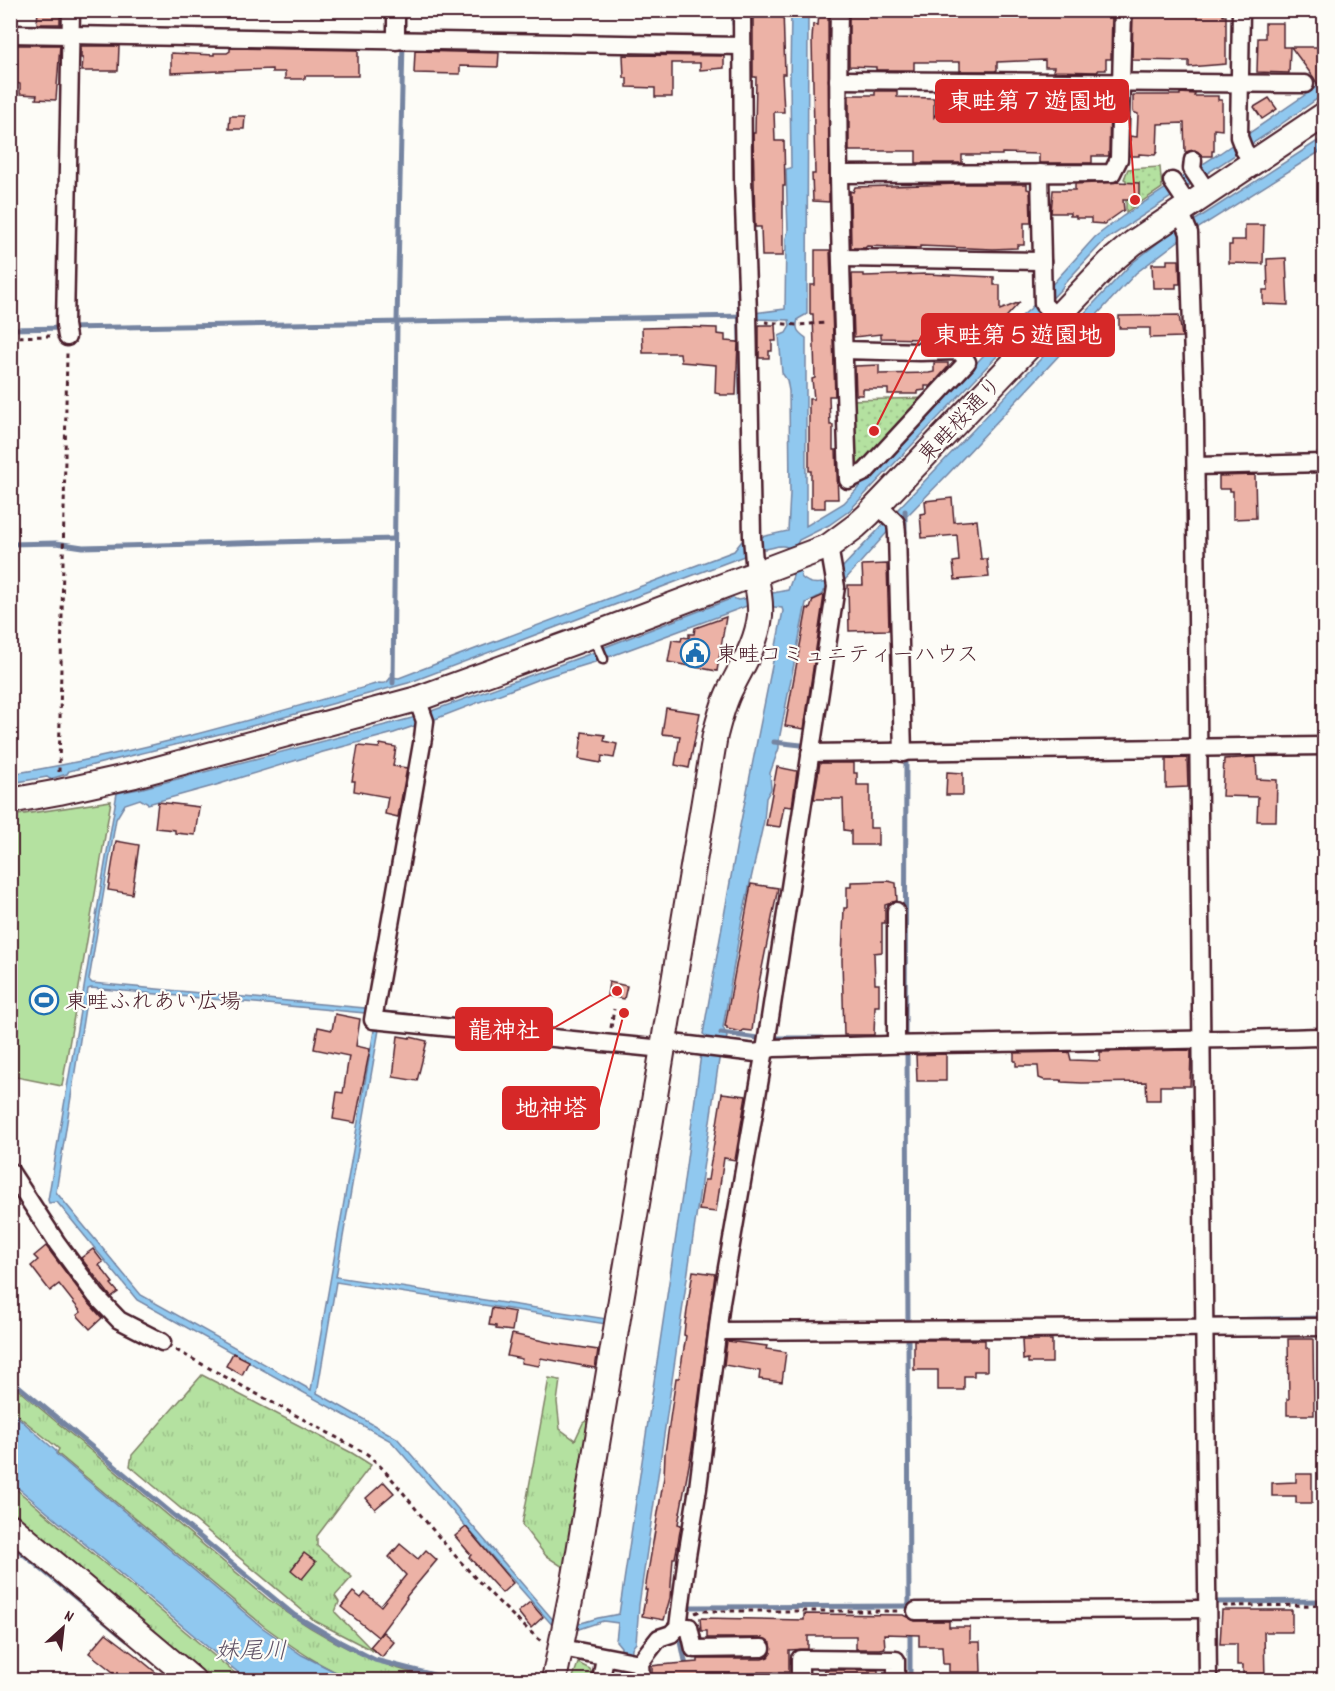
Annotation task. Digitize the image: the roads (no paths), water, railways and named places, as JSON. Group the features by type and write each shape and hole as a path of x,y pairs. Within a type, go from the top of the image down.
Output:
{"street":[{"path":"396,10 399,38"},
{"path":"554,1680 562,1648 715,735 729,692 757,633 760,603 754,554 748,319 737,46 742,10"},
{"path":"839,10 841,258 848,480 865,472 967,362 960,351 844,350"},
{"path":"840,174 1112,173 1119,159 1123,10"},
{"path":"1241,10 1239,137 1244,150 1253,162"},
{"path":"66,332 72,29"},
{"path":"10,34 72,29 737,46"},
{"path":"838,80 1305,84"},
{"name":"東畦桜通り","path":"10,801 421,711 596,641 754,554 796,558 829,546 856,526 878,505 1109,263 1189,195 1253,162 1324,114"},
{"path":"1040,173 1043,304 1056,317"},
{"path":"1189,195 1196,466 1208,1680"},
{"path":"841,258 1042,261"},
{"path":"1196,466 1324,463"},
{"path":"878,505 896,523 902,748"},
{"path":"601,1680 624,1661 659,1638 671,1634 678,1620 718,1331 742,1173 766,1043 835,580 829,546"},
{"path":"421,711 377,1017 663,1046 711,1047 756,1053 766,1043"},
{"path":"810,747 1199,744 1324,746"},
{"path":"896,911 900,1041"},
{"path":"766,1043 773,1048 900,1041 1202,1035 1324,1037"},
{"path":"10,1171 57,1243 96,1296 120,1320 162,1342"},
{"path":"718,1331 906,1330 1205,1322 1324,1327"},
{"path":"10,1526 193,1680"},
{"path":"910,1611 1206,1608"},
{"path":"678,1620 689,1627 694,1649 762,1648"},
{"path":"562,1648 624,1661 640,1680"},
{"path":"800,1680 800,1659 896,1660 896,1680"}],"lane":[{"path":"596,641 603,659"}],"water":[{"path":"791,11 808,11 807,314 798,319 797,326 799,332 806,338 806,526 844,503 1016,321 1030,309 1095,237 1324,82 1324,94 1104,241 849,511 829,525 799,540 797,544 801,577 814,583 824,583 838,577 840,570 1132,263 1177,228 1197,219 1324,137 1324,149 1181,239 1136,273 949,473 908,515 898,520 845,580 806,603 779,748 770,773 771,789 766,798 764,821 742,919 723,1027 727,1037 726,1041 723,1041 719,1060 639,1605 636,1643 632,1648 630,1680 617,1680 621,1647 616,1641 618,1623 603,1621 561,1635 391,1441 137,1300 57,1202 49,1203 48,1200 117,793 412,718 603,649 733,598 738,600 788,590 793,576 787,547 759,548 744,556 408,683 248,727 69,771 67,774 50,779 47,777 11,783 11,774 150,746 385,683 391,677 399,678 734,551 742,541 788,531 789,391 787,380 782,373 779,336 786,333 790,326 789,320 754,319 754,313 785,309 788,231 786,169 791,168","holes":["752,604 782,608 783,611 740,826 703,1034 709,1038 707,1051 701,1054 619,1614 561,1629 397,1438 317,1393 336,1282 606,1324 607,1319 336,1277 381,1018 646,1044 646,1039 383,1011 435,719 539,679 595,662","429,721 372,1013 365,1008 92,983 89,980 116,819 125,804 140,799 148,804","88,989 365,1013 376,1019 311,1390 141,1295 56,1192"]},
{"name":"妹尾川","path":"11,1411 56,1451 56,1454 263,1628 302,1655 351,1680 247,1680 11,1482"}],"waterway":[{"path":"734,10 734,24"},
{"path":"393,683 403,41"},
{"path":"739,285 741,399"},
{"path":"10,329 747,316"},
{"path":"905,511 905,532"},
{"path":"10,544 56,543 83,547 394,539"},
{"path":"774,742 810,746"},
{"path":"906,761 905,1037 907,1049 909,1614"},
{"path":"721,1033 758,1038 822,1038"},
{"path":"1212,1320 1324,1318"},
{"path":"10,1379 294,1615 375,1660 453,1680"},
{"path":"10,1543 127,1640"},
{"path":"1214,1602 1324,1601"},
{"path":"689,1607 911,1606"},
{"path":"910,1629 910,1680"},
{"path":"680,1637 689,1680"}],"place":[{"name":"東畦第７遊園地","path":"1135,200"},
{"name":"東畦第５遊園地","path":"874,431"},
{"name":"東畦コミュニティーハウス","path":"695,653"},
{"name":"龍神社","path":"617,991"},
{"name":"東畦ふれあい広場","path":"44,1000"},
{"name":"地神塔","path":"624,1013"}]}
